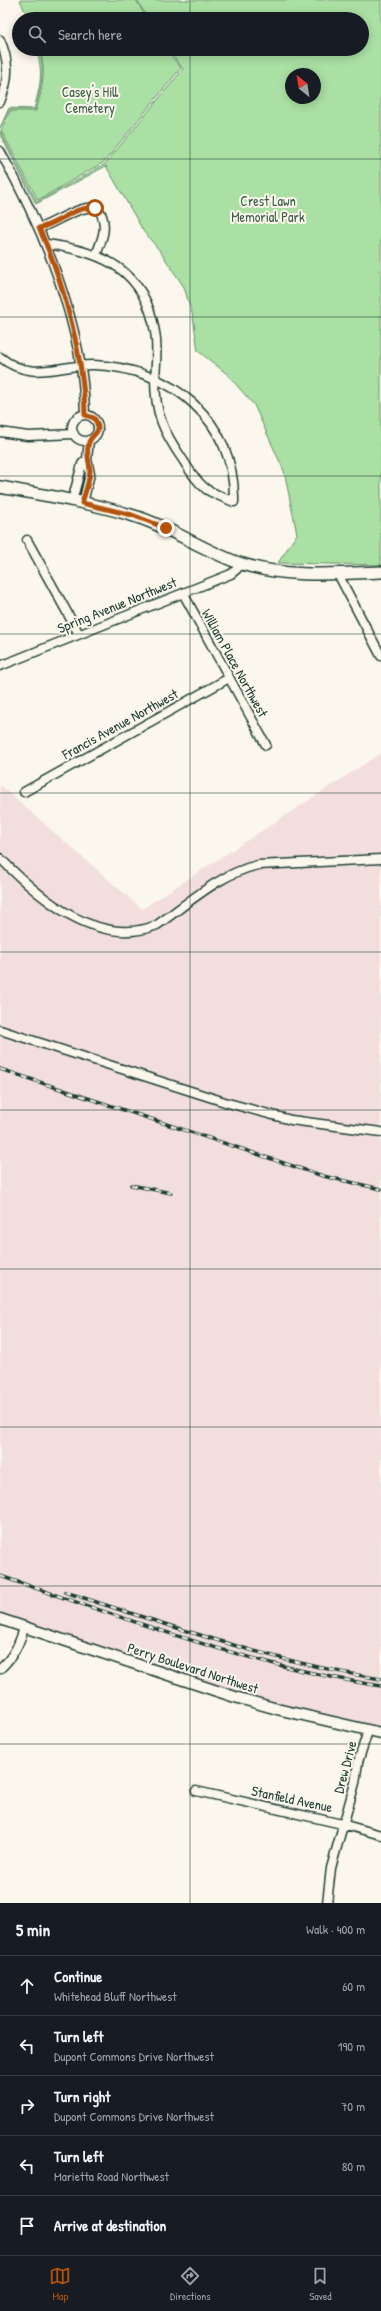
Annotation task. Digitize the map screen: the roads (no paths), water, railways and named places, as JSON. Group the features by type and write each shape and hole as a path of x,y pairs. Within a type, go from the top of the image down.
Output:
{"main road":[{"path":"0,487 77,502 132,515 166,528 239,563 284,572 338,574 381,572"}],"street":[{"path":"0,40 8,64 8,78 0,102"},
{"path":"0,151 47,244 70,323 80,367 85,415"},
{"path":"39,228 49,226 77,210 87,207 95,208 102,214 104,223 104,234 96,254"},
{"path":"0,358 16,367 31,371 59,371 93,365 123,368 156,378 170,385 198,407 214,427 231,468 234,485 234,502 206,489 190,471 165,434 156,399 156,378 156,334 151,312 142,292 129,274 96,254 74,248 47,244"},
{"path":"0,432 28,436 74,434 81,440 89,440 97,433 98,427 94,418 85,415 80,416 74,423 74,434"},
{"path":"77,502 90,474 87,460 89,440"},
{"path":"27,540 79,634"},
{"name":"Spring Avenue Northwest","path":"0,666 231,574 237,569 239,563"},
{"path":"338,574 381,656"},
{"name":"William Place Northwest","path":"183,593 266,745"},
{"name":"Francis Avenue Northwest","path":"24,792 229,678"},
{"path":"0,858 24,883 56,907 92,924 120,933 144,930 157,925 225,876 258,864 381,859"},
{"path":"0,1030 270,1114 344,1128 381,1132"},
{"name":"Perry Boulevard Northwest","path":"0,1619 235,1697 288,1712 381,1733"},
{"path":"0,1669 10,1659 19,1645 24,1628"},
{"name":"Drew Drive","path":"327,1903 331,1868 368,1731"},
{"name":"Stanfield Avenue","path":"196,1791 342,1824 381,1835"}],"railway":[{"path":"0,1069 323,1176 381,1189"},
{"path":"131,1185 171,1193"},
{"path":"0,1576 141,1624 236,1653 332,1677 381,1686"},
{"path":"65,1592 221,1642 300,1663 381,1679"}],"park label":[{"name":"Casey's Hill Cemetery","path":"90,100"},
{"name":"Crest Lawn Memorial Park","path":"268,210"}]}
